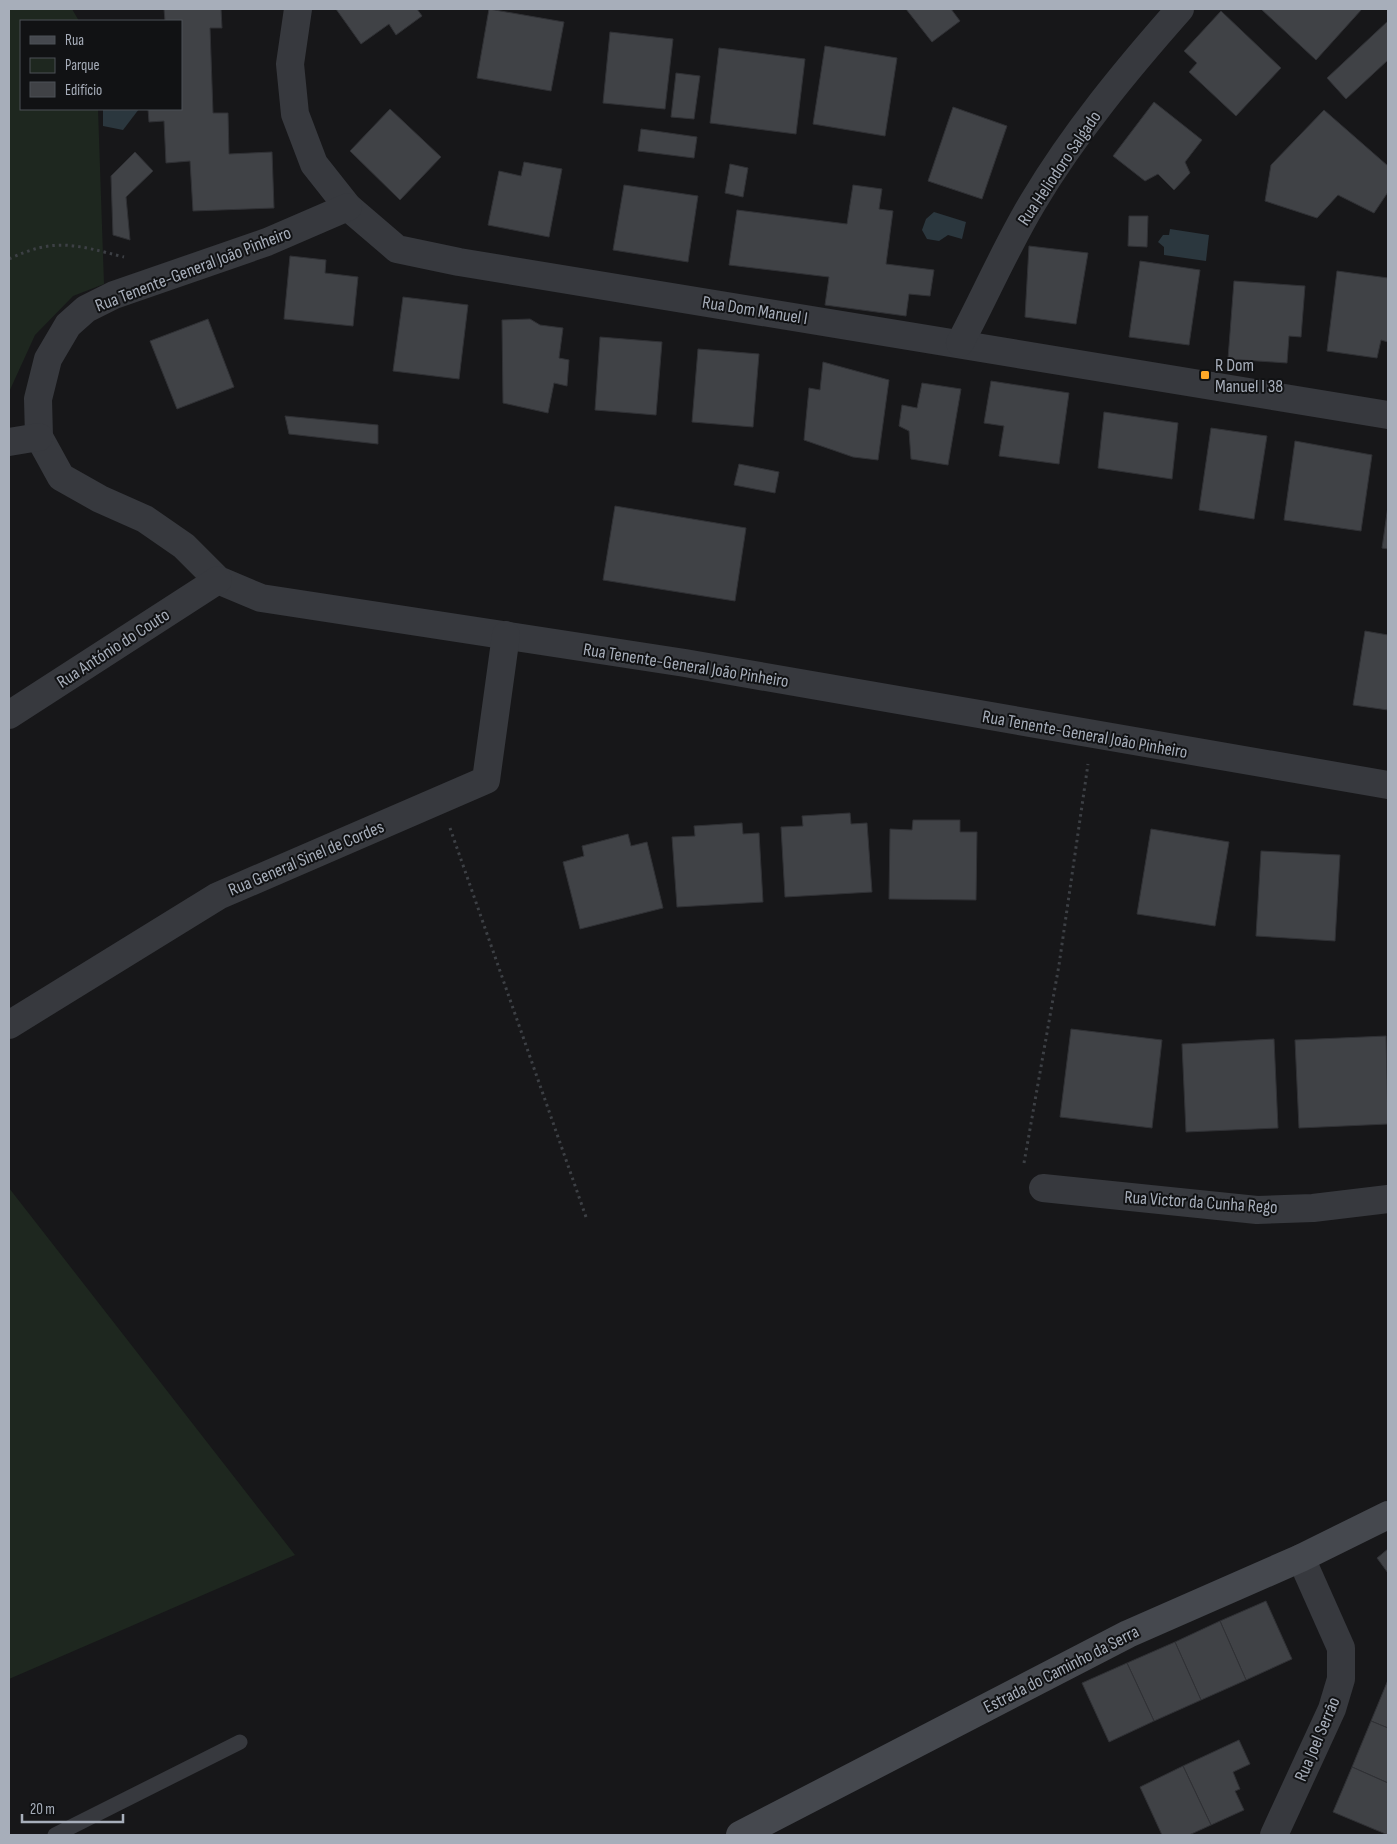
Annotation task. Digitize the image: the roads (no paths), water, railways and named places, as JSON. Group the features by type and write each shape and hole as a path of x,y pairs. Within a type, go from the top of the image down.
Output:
{"street":[{"name":"Rua Dom Manuel I","path":"298,9 290,64 295,114 314,164 348,207 397,249 469,264 960,343 1388,415"},
{"name":"Rua Heliodoro Salgado","path":"960,343 1012,238 1054,170 1081,130 1180,9"},
{"name":"Rua Tenente-General João Pinheiro","path":"348,207 268,242 114,295 86,309 68,325 48,359 38,400 39,437 61,477 100,499 145,519 184,546 218,580 261,598 695,665 1388,785"},
{"path":"9,442 39,437"},
{"name":"Rua António do Couto","path":"9,715 218,580"},
{"name":"Rua General Sinel de Cordes","path":"9,1025 218,896 486,780 506,635"},
{"name":"Rua Victor da Cunha Rego","path":"1043,1188 1257,1210 1313,1208 1388,1199"},
{"name":"Estrada do Caminho da Serra","path":"740,1835 1128,1634 1301,1558 1388,1515"},
{"name":"Rua Joel Serrão","path":"1274,1835 1332,1709 1341,1679 1341,1648 1301,1558"}],"lane":[{"path":"55,1835 240,1742"}],"place":[{"name":"R Dom Manuel I 38","path":"1205,375"}]}
